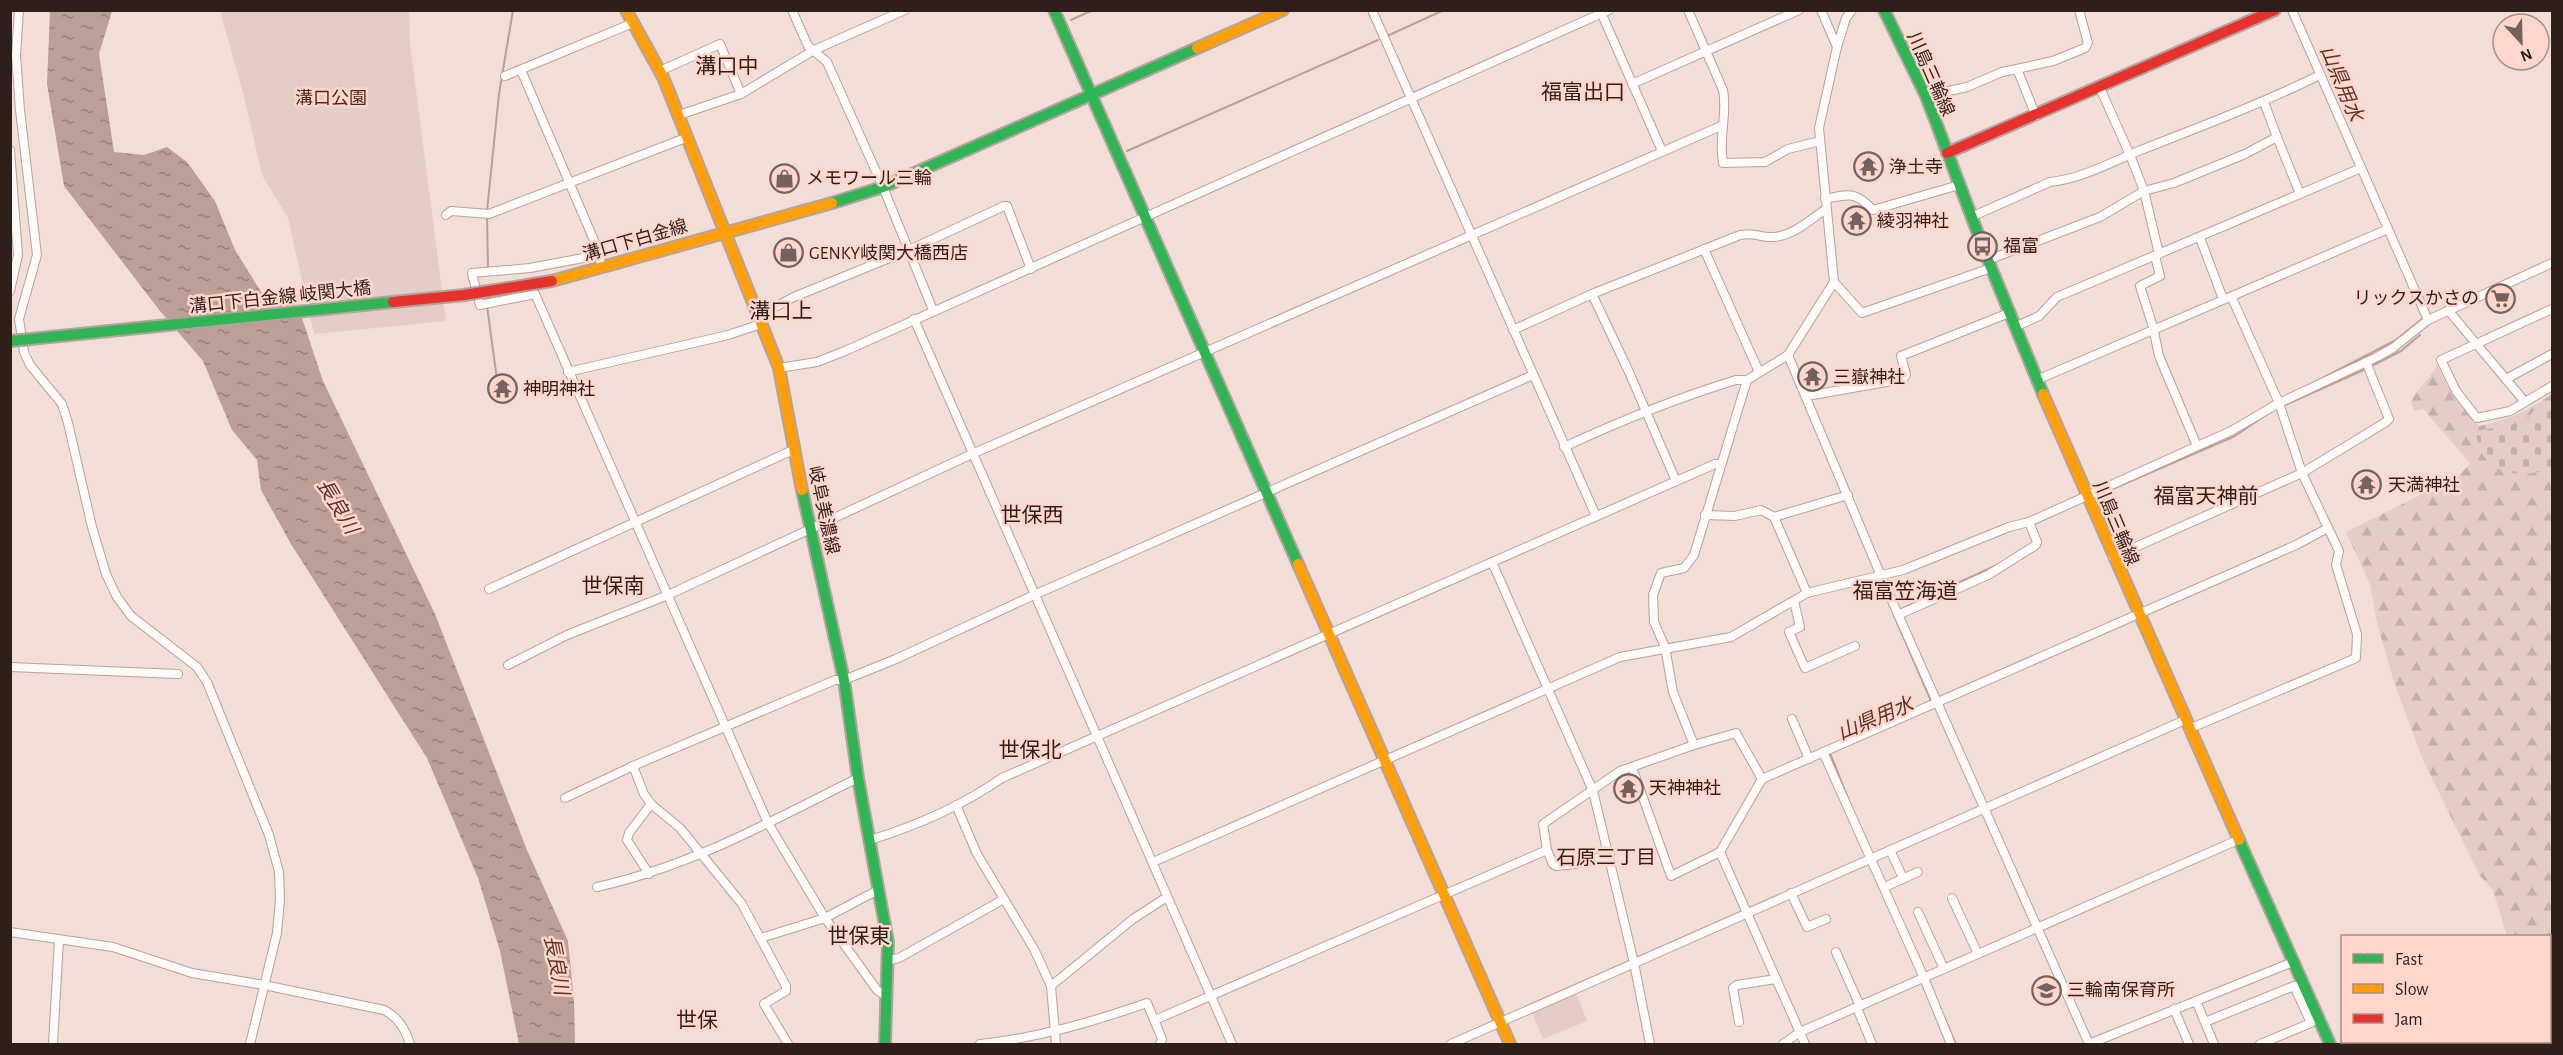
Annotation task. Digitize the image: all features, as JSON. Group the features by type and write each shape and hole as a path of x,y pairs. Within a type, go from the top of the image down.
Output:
{"main road":[{"name":"岐阜美濃線","path":"626,10 660,71 779,368 793,450 844,680 889,960 885,1044"},
{"path":"1054,10 1510,1044"},
{"name":"溝口下白金線","path":"552,281 601,261 806,211 883,187 1283,10"},
{"name":"川島三輪線","path":"1884,10 1926,96 2009,313 2138,615 2330,1044"},
{"path":"1947,153 2275,10"},
{"name":"溝口下白金線 岐関大橋","path":"11,341 464,296 552,281"}],"street":[{"path":"19,10 16,55 20,110 37,255 20,316 24,352 30,365 62,404 92,527 106,574 113,589 131,616 197,667 207,682 268,835 279,872 280,899 277,933 250,1044"},
{"path":"792,10 808,46 827,62 883,187 933,310"},
{"path":"679,116 741,94 814,50 905,10"},
{"path":"1372,10 1596,516"},
{"path":"1688,10 1723,90 1726,104 1721,126 1724,163 1765,162 1788,149 1820,141"},
{"path":"1632,84 1799,10"},
{"path":"1821,10 1837,48"},
{"path":"1852,10 1845,18 1820,116 1820,141 1834,282 1862,313 1990,264 2100,217 2144,191 2174,183 2245,154 2277,137"},
{"path":"1926,96 1967,87 2002,72 2053,61 2085,48 2088,43 2079,10"},
{"path":"2292,10 2428,320"},
{"path":"779,368 817,362 1031,269 1604,12 1632,84 1662,151"},
{"path":"505,76 633,23"},
{"path":"660,71 720,44 741,94"},
{"path":"2017,69 2036,116"},
{"path":"521,70 601,261 472,273 480,305 535,294 768,823 825,918 877,990 887,997"},
{"path":"1971,218 2049,182 2078,175 2264,102 2320,75"},
{"path":"2100,88 2144,191 2160,276 2140,286 2153,327 2159,357 2197,446"},
{"path":"2264,102 2300,194"},
{"path":"508,665 567,635 668,595 972,454 1721,126"},
{"path":"446,215 451,211 487,214 688,137"},
{"path":"10,150 18,255 10,291"},
{"path":"2015,327 2038,316 2057,297 2361,168"},
{"path":"1826,199 1848,194 1857,195 1873,210 1959,185"},
{"path":"568,372 728,335 760,320 794,297 909,250 1004,206 1007,206 1031,269"},
{"path":"1513,330 1592,294 1740,235 1754,233 1771,238 1784,235 1827,209"},
{"path":"2038,379 2388,229"},
{"path":"1451,1044 1983,808 2356,658 2356,634 2336,565 2339,551 2302,473 2279,403 2200,238"},
{"path":"1704,249 1758,372"},
{"path":"1153,862 1620,657 1665,647 1731,637 1807,593 1903,570 2009,527 2029,522 2231,431 2279,403 2393,348 2428,320 2553,263"},
{"path":"1564,447 1645,410 1665,406 1736,380 1747,380 1788,355 1834,282"},
{"path":"1592,294 1676,481"},
{"path":"2553,309 2441,360 2456,391 2477,418 2510,411 2553,386"},
{"path":"2448,310 2525,402"},
{"path":"1807,396 1903,379 1906,375 1900,356 2009,313"},
{"path":"10,314 20,316"},
{"path":"10,322 20,316"},
{"path":"915,319 972,454 1232,1044"},
{"path":"2506,380 2553,354"},
{"path":"1788,355 1898,615 2089,1044 2293,962"},
{"path":"2113,557 2302,473 2389,419 2366,362"},
{"path":"565,798 633,766 835,680 844,680 896,659 1034,595 1533,375"},
{"path":"1694,745 1673,692 1665,647 1654,622 1653,595 1661,573 1683,568 1694,555 1747,380"},
{"path":"489,589 793,450"},
{"path":"870,840 913,825 956,805 1002,778 1096,736 1715,464 1720,464"},
{"path":"1774,517 1848,495"},
{"path":"1705,515 1735,516 1761,510 1774,517 1807,593"},
{"path":"1898,615 1988,575 2036,545 2037,542 2029,522"},
{"path":"1632,767 1671,876 1720,852 1762,779 2296,545 2328,528"},
{"path":"1492,562 1593,791 1610,854 1650,1044"},
{"path":"1794,601 1800,627 1789,632 1805,668 1855,646"},
{"path":"10,667 178,674"},
{"path":"1792,719 1809,759"},
{"path":"1610,854 1576,864 1556,866 1547,850 1543,824 1620,771 1736,733 1762,779"},
{"path":"1823,753 1924,978 1951,1044"},
{"path":"633,766 644,794 651,804 680,828 703,855 742,904 761,938 786,986 786,991 764,1004 788,1044"},
{"path":"597,887 649,874 703,855 858,778"},
{"path":"649,874 627,840 629,832 651,804"},
{"path":"956,805 977,854 1035,949 1051,986 1056,1044"},
{"path":"1783,1044 1800,1032 2240,839"},
{"path":"1155,1020 1547,850"},
{"path":"1890,850 1904,878"},
{"path":"1720,852 1805,1044"},
{"path":"1889,885 1918,872"},
{"path":"761,938 825,918 878,890"},
{"path":"1791,893 1807,927 1826,919"},
{"path":"1051,986 1133,919 1167,897"},
{"path":"1952,898 1978,954"},
{"path":"889,960 899,958 1004,899"},
{"path":"1918,912 1944,969"},
{"path":"10,932 113,947 192,974 264,985 384,1010 394,1015 405,1029 410,1044"},
{"path":"53,1044 59,940"},
{"path":"1836,952 1872,1044"},
{"path":"1739,1022 1733,988 1737,985 1776,979"},
{"path":"2205,1022 2294,986 2311,1023 2260,1044"},
{"path":"2196,1001 2214,1044"},
{"path":"980,1044 1014,1041 1056,1032 1147,1003 1162,1039 1160,1044"},
{"path":"2174,1009 2189,1044"}],"green space":[{"name":"溝口公園","path":"220,11 409,11 410,44 446,321 314,334 288,218 262,175 243,92"},
{"path":"2437,365 2446,384 2479,426 2517,414 2552,394 2552,981 2551,935 2507,935 2493,890 2480,876 2422,758 2394,682 2377,623 2370,584 2346,532 2459,476 2470,463 2423,409 2414,411 2411,402"},
{"path":"2552,401 2552,468 2535,473 2517,474 2499,469 2485,458 2475,431 2511,425 2529,417 2535,409"},
{"path":"1576,992 1587,1021 1543,1039 1532,1013"}],"water":[{"name":"長良川","path":"50,11 112,11 99,54 114,152 144,155 167,147 187,162 215,201 235,250 270,306 282,288 301,315 323,381 435,614 527,850 568,941 574,1002 575,1044 519,1044 500,951 478,878 427,758 291,544 261,490 257,460 232,430 203,361 160,311 64,186 47,84"}],"waterway":[{"path":"487,211 499,94 513,10"},
{"path":"1071,20 1093,10"},
{"path":"1387,36 1444,10"},
{"path":"1127,151 1378,40"},
{"path":"487,217 488,268"},
{"name":"山県用水","path":"2421,295 2428,311"},
{"path":"487,306 498,387"},
{"name":"山県用水","path":"2315,382 2396,340 2423,318"},
{"path":"2374,365 2401,351 2420,335"},
{"path":"2285,405 2366,369"},
{"name":"山県用水","path":"2094,497 2235,436 2272,411"},
{"name":"山県用水","path":"1899,610 1997,565"},
{"name":"山県用水","path":"1893,613 1931,701"},
{"name":"山県用水","path":"1912,717 1933,708"},
{"name":"山県用水","path":"1830,753 1854,813"},
{"name":"山県用水","path":"1944,1017 1956,1044"}],"traffic: fast":[{"path":"1054,10 1298,564"},
{"path":"1884,10 1926,96 1988,260 2043,394"},
{"path":"832,203 883,187 1197,48"},
{"path":"11,341 393,302"},
{"path":"802,490 844,680 858,778 888,942 885,1044"},
{"path":"2239,840 2330,1044"}],"traffic: slow":[{"path":"626,10 663,77 779,368 802,490"},
{"path":"1197,48 1283,10"},
{"path":"552,281 832,203"},
{"path":"2043,394 2239,840"},
{"path":"1298,564 1510,1044"}],"traffic: jam":[{"path":"1947,153 2275,10"},
{"path":"393,302 464,295 552,281"}],"place":[{"name":"浄土寺","path":"1868,167"},
{"name":"メモワール三輪","path":"785,178"},
{"name":"綾羽神社","path":"1856,221"},
{"name":"福富","path":"1982,246"},
{"name":"GENKY岐関大橋西店","path":"788,253"},
{"name":"リックスかさの","path":"2500,298"},
{"name":"三嶽神社","path":"1812,377"},
{"name":"神明神社","path":"502,389"},
{"name":"天満神社","path":"2367,485"},
{"name":"天神神社","path":"1628,788"},
{"name":"三輪南保育所","path":"2046,990"}],"district":[{"name":"溝口中","path":"727,66"},
{"name":"福富出口","path":"1583,92"},
{"name":"溝口上","path":"781,311"},
{"name":"福富天神前","path":"2206,496"},
{"name":"世保西","path":"1032,515"},
{"name":"世保南","path":"613,586"},
{"name":"福富笠海道","path":"1905,591"},
{"name":"世保北","path":"1030,750"},
{"name":"石原三丁目","path":"1606,857"},
{"name":"世保東","path":"859,936"},
{"name":"世保","path":"697,1020"}]}
